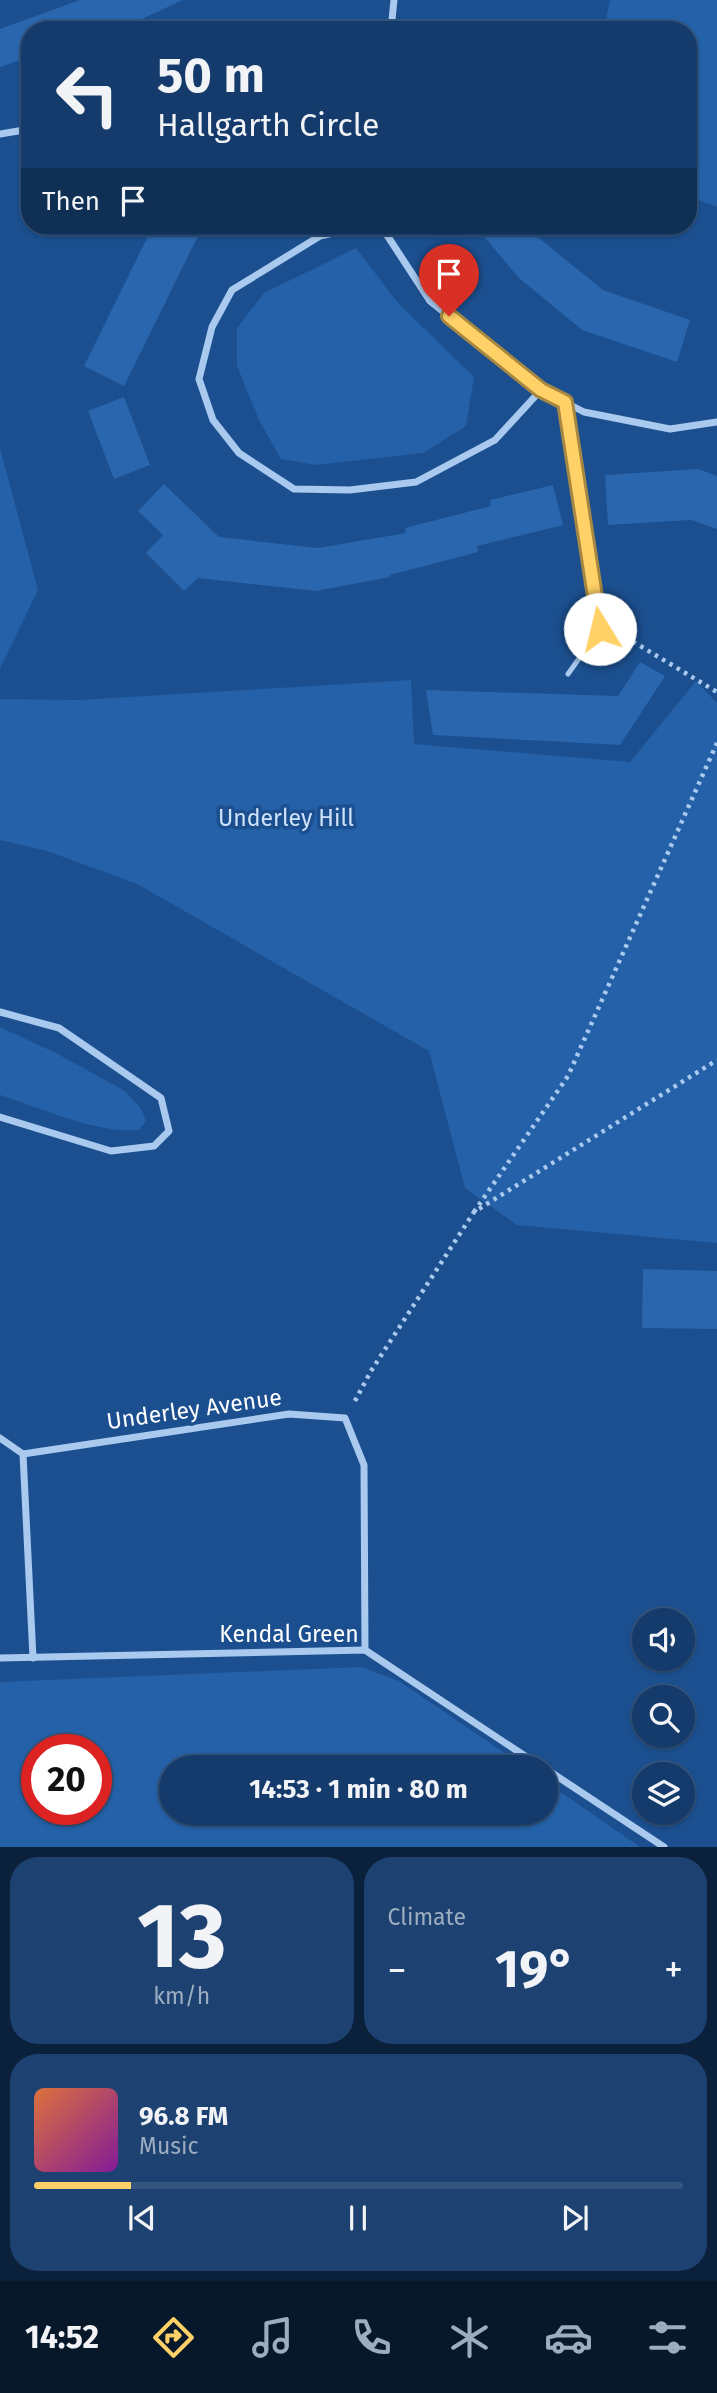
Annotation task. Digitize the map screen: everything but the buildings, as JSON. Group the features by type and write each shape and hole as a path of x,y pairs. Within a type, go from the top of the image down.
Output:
{"street":[{"path":"393,21 394,0"},
{"path":"0,134 21,130"},
{"path":"324,235 232,290 212,327 199,379 213,420 239,453 294,489 350,490 416,482 495,440 541,390"},
{"path":"387,235 430,301 541,390 584,412 670,429 717,422"},
{"path":"0,1012 59,1028 161,1098 169,1131 154,1146 111,1151 0,1118"},
{"name":"Underley Avenue","path":"23,1454 289,1414 345,1418"},
{"path":"345,1418 364,1465 365,1650"},
{"path":"0,1438 23,1454 33,1658"},
{"name":"Kendal Green","path":"0,1658 365,1650 525,1755"},
{"name":"Kendal Green","path":"558,1777 664,1847"}],"lane":[{"path":"565,402 600,629 568,674"}],"path":[{"path":"600,629 632,641 717,692"},
{"path":"345,1418 370,1371 474,1212 568,1076 717,743"},
{"path":"474,1212 717,1059"}],"green space":[{"path":"610,0 717,0 717,207 697,199 697,21 606,21"},
{"path":"356,248 398,303 474,377 466,426 423,453 317,465 281,459 259,420 237,366 237,328 264,293"},
{"path":"0,448 38,590 0,669"},
{"name":"Underley Hill","path":"411,680 414,744 630,762 696,681 717,703 717,1243 517,1225 465,1188 429,1051 137,884 47,851 0,840 0,699 79,700"},
{"path":"0,1027 56,1053 125,1091 141,1109 146,1121 139,1130 106,1128 69,1119 0,1095"},
{"path":"361,1667 399,1681 507,1755 159,1755 159,1825 558,1825 558,1790 640,1847 0,1847 0,1682"}],"route":[{"path":"449,316 541,390 565,402 600,629"}]}
